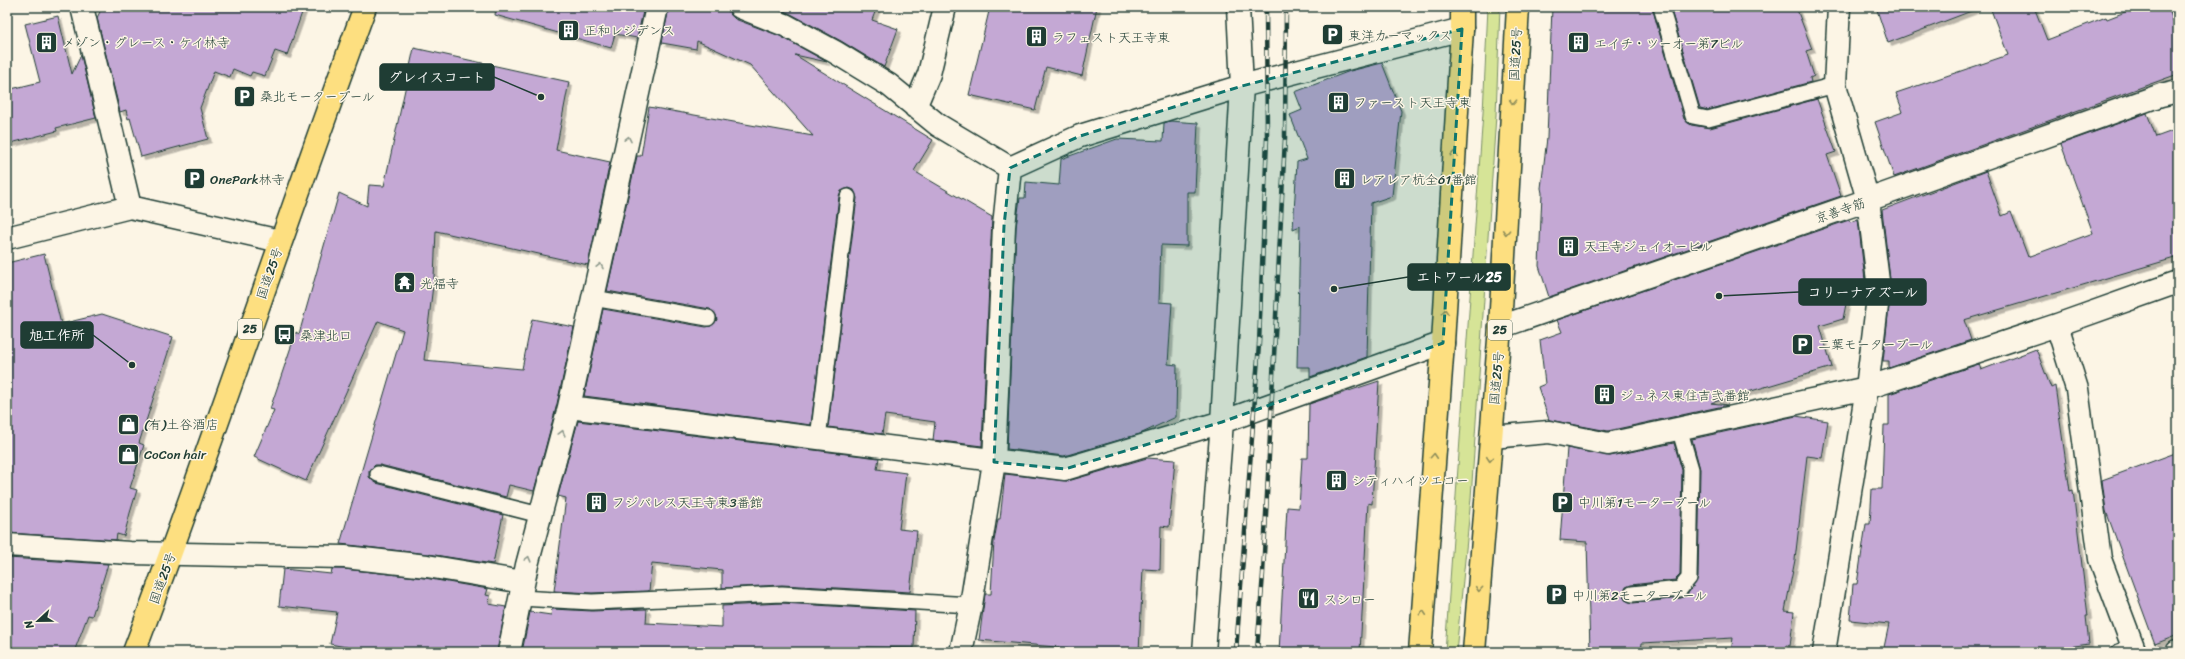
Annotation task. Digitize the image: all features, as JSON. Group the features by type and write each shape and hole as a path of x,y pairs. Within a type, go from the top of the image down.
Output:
{"highway":[{"name":"国道25号","path":"134,652 171,554 280,241 365,7"},
{"path":"1420,652 1443,343 1462,7"},
{"name":"国道25号","path":"1474,652 1500,328 1518,7"}],"street":[{"path":"82,7 130,207"},
{"path":"509,652 521,590 568,407 657,7"},
{"path":"740,7 786,25 835,52 889,85 938,126 1010,168"},
{"path":"915,107 929,74 945,7"},
{"path":"1204,652 1222,422 1242,86 1238,7"},
{"path":"1824,652 1867,388 1879,289 1868,200 1835,85 1839,7"},
{"path":"1010,168 1080,136 1242,86 1462,28"},
{"name":"京善寺筋","path":"1500,328 1868,200 2161,95 2178,91"},
{"path":"961,652 972,605 994,462 1004,226 1010,168"},
{"path":"7,238 130,207 280,241"},
{"path":"1492,437 1549,432 1608,444 1867,388 2057,325 2178,282"},
{"path":"2057,325 2076,389 2100,559 2129,650"},
{"path":"568,407 818,438 994,462 1065,469 1222,422 1443,343"},
{"path":"7,545 171,554 345,557 427,566 521,590"}],"lane":[{"path":"1660,7 1693,116 1708,119 1835,85"},
{"path":"818,438 848,197"},
{"path":"593,298 708,318"},
{"path":"1632,594 1680,589 1689,578 1690,469 1679,428"},
{"path":"378,474 540,515"},
{"path":"521,590 592,602 782,594 972,605"}],"highlighted area":[{"path":"1462,29 1443,343 1222,422 1065,469 994,462 1004,226 1010,168 1080,136 1242,86"}],"green space":[{"path":"1488,7 1500,7 1496,115 1471,498 1456,652 1445,652 1483,113"}],"building":[{"path":"102,7 304,7 287,55 275,51 265,76 252,72 250,76 233,69 230,77 214,71 200,108 208,139 141,157 130,118 128,119 126,110 120,112 97,18"},
{"name":"正和レジデンス","path":"496,7 644,7 637,38 615,34 611,48 495,15"},
{"path":"669,7 728,7 730,14 735,19 780,36 827,62 795,55 933,140 914,171 992,217 982,446 933,440 935,422 885,415 882,434 828,427 857,198 854,190 849,188 841,191 839,196 811,425 584,396 603,309 706,327 711,326 717,320 716,315 710,309 607,291 637,156 641,156 649,107 813,136 750,65 697,41 696,49 662,43"},
{"path":"774,7 877,7 872,20 898,29 884,67 841,41 791,14"},
{"name":"ラフェスト天王寺東","path":"990,7 1097,7 1082,76 1046,67 1035,110 969,95"},
{"path":"1552,7 1652,7 1684,119 1691,125 1710,128 1817,99 1836,152 1827,155 1841,196 1549,297 1539,266 1541,188 1547,138"},
{"path":"1670,7 1796,7 1812,49 1806,51 1814,76 1810,78 1811,82 1708,110 1700,108"},
{"path":"1876,7 1974,7 1974,10 1888,43"},
{"path":"1990,7 2034,7 2047,40 2106,17 2107,19 2138,7 2168,7 2178,34 2178,74 1894,177 1875,122 1903,112 1896,93 2008,55"},
{"path":"58,16 72,74 81,55 96,118 56,128 57,131 7,144 7,90 40,82 25,24"},
{"path":"414,48 569,82 556,150 610,162 588,265 436,231 434,277 424,360 522,369 532,319 574,327 557,404 534,491 509,485 506,497 380,465 375,465 369,471 369,477 376,483 503,515 493,564 428,554 340,544 403,330 378,321 306,481 254,457 274,410 270,409 296,332 299,334 339,193 367,206 369,185 384,186"},
{"path":"1382,63 1401,111 1392,196 1371,203 1367,357 1310,377 1310,367 1297,367 1300,226 1293,229 1297,162 1307,159 1290,115 1302,110 1295,92 1350,71"},
{"path":"2147,113 2156,137 2178,129 2178,257 1964,320 1971,340 1889,368 1889,361 1883,361 1891,288 1882,210 1986,171 2002,216 2011,212 2028,257 2093,233 2061,144"},
{"path":"1170,121 1198,123 1195,192 1187,192 1187,246 1161,245 1159,302 1172,303 1168,364 1177,365 1176,417 1140,434 1064,456 1007,449 1016,227 1020,198 1025,198 1026,182 1059,185 1061,159 1117,139 1163,141 1164,123"},
{"path":"1858,219 1866,289 1865,301 1847,299 1843,319 1820,326 1832,367 1711,403 1728,405 1608,431 1549,420 1538,387 1545,384 1540,340 1562,332 1557,320 1849,220 1850,222"},
{"path":"44,254 61,324 102,314 173,337 139,443 144,445 130,488 137,490 124,536 117,534 116,540 7,533 7,263"},
{"path":"2036,349 2051,388 2055,386 2070,491 2073,490 2088,616 2086,616 2089,644 2032,652 1883,652 1889,624 1850,620 1853,584 1857,584 1866,524 1870,524 1872,489 1882,489 1884,425 1889,425 1889,394 1979,364 1981,370"},
{"path":"1379,381 1372,504 1368,503 1360,652 1279,652 1287,507 1299,508 1302,458 1308,458 1309,404"},
{"path":"1796,416 1828,421 1822,458 1807,456 1795,560 1785,611 1794,612 1790,646 1786,645 1785,652 1731,652 1733,638 1642,643 1641,652 1590,652 1587,542 1560,540 1567,448 1610,456 1674,443 1682,470 1680,575 1675,580 1631,585 1626,587 1623,595 1625,600 1633,603 1681,598 1687,595 1698,578 1700,469 1692,439"},
{"path":"578,421 879,458 877,469 906,473 899,529 917,531 910,592 782,585 722,588 722,570 652,563 649,591 592,593 554,591 566,498 558,496"},
{"path":"2178,452 2178,635 2155,644 2106,511 2102,480"},
{"path":"1147,458 1175,460 1169,527 1161,526 1160,570 1143,569 1139,652 1067,652 1067,648 979,640 985,594 991,594 994,541 998,519 1000,519 1005,474 1068,481"},
{"path":"7,558 108,564 92,616 88,615 74,652 7,652"},
{"path":"283,569 331,574 332,569 344,569 425,578 488,589 486,595 490,596 489,604 506,607 497,652 373,652 330,644 337,612 279,606"},
{"path":"782,603 915,611 914,648 867,647 866,652 522,652 530,612 551,615 552,609 592,611 647,609 646,623 722,627 722,606"}],"railway":[{"path":"1236,652 1259,344 1267,138 1266,7"},
{"path":"1257,652 1263,574 1285,138 1286,7"}],"place":[{"name":"正和レジデンス","path":"569,30"},
{"name":"東洋カーマックス","path":"1332,35"},
{"name":"ラフェスト天王寺東","path":"1037,37"},
{"name":"メゾン・グレース・ケイ林寺","path":"47,42"},
{"name":"エイチ・ツーオー第7ビル","path":"1578,43"},
{"name":"桑北モータープール","path":"244,96"},
{"name":"グレイスコート","path":"541,97"},
{"name":"ファースト天王寺東","path":"1339,102"},
{"name":"OnePark林寺","path":"194,179"},
{"name":"レアレア杭全61番館","path":"1345,179"},
{"name":"天王寺ジェイオービル","path":"1568,246"},
{"name":"光福寺","path":"405,283"},
{"name":"エトワール25","path":"1334,289"},
{"name":"コリーナアズール","path":"1719,296"},
{"name":"桑津北口","path":"284,335"},
{"name":"二葉モータープール","path":"1802,344"},
{"name":"旭工作所","path":"132,365"},
{"name":"ジュネス東住吉弐番館","path":"1604,395"},
{"name":"(有)土谷酒店","path":"129,424"},
{"name":"CoCon hair","path":"129,454"},
{"name":"シティハイツエコー","path":"1337,480"},
{"name":"フジパレス天王寺東3番館","path":"596,502"},
{"name":"中川第1モータープール","path":"1563,502"},
{"name":"中川第2モータープール","path":"1557,595"},
{"name":"スシロー","path":"1308,599"}]}
